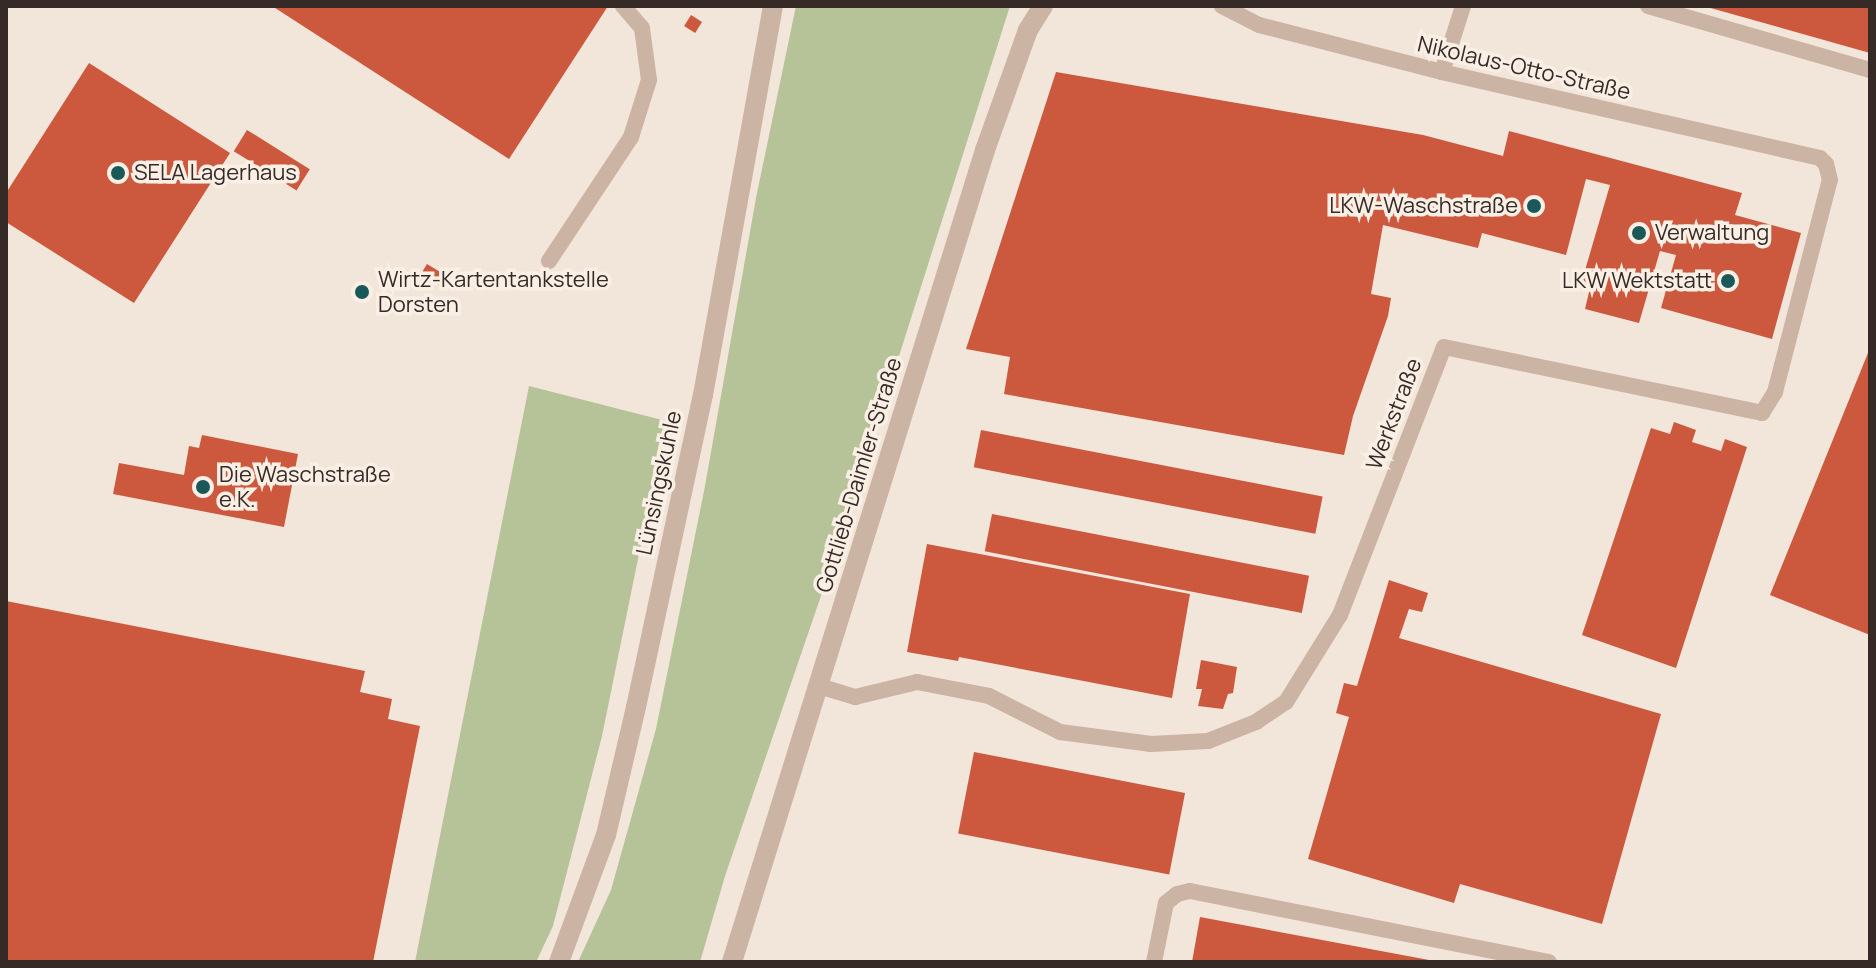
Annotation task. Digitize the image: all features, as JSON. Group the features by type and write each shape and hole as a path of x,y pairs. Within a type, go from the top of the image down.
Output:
{"street":[{"name":"Lünsingskuhle","path":"559,962 606,835 636,707 703,395 773,6"},
{"name":"Gottlieb-Daimler-Straße","path":"732,962 985,150 1028,30 1043,6"}],"lane":[{"path":"549,261 631,137 649,80 642,28 623,6"},
{"name":"Nikolaus-Otto-Straße","path":"1222,6 1259,25 1442,72 1820,158"},
{"path":"1442,72 1463,6"},
{"path":"1648,6 1870,70"},
{"name":"Werkstraße","path":"819,686 855,697 917,682 989,696 1060,732 1151,744 1208,741 1256,722 1286,702 1340,615 1444,347 1762,413 1785,367 1830,180 1826,164 1820,158"},
{"path":"1154,962 1166,903 1177,894 1190,891 1549,962"}],"green space":[{"path":"796,6 1010,6 848,517 725,876 700,962 578,962 611,890 656,729 705,486 756,198"},
{"path":"529,386 666,421 602,736 553,926 536,962 415,962"}],"building":[{"path":"272,6 608,6 509,159"},
{"path":"1707,6 1870,6 1870,53 1707,7"},
{"path":"691,15 702,22 695,33 684,26"},
{"name":"SELA Lagerhaus","path":"89,63 230,153 134,303 6,222 6,193"},
{"path":"1056,72 1423,135 1503,156 1509,131 1742,193 1735,215 1801,233 1772,339 1661,308 1676,255 1660,251 1639,323 1585,309 1590,288 1581,284 1610,185 1586,179 1566,255 1482,233 1478,248 1383,225 1371,294 1391,298 1388,316 1353,416 1344,455 1004,394 1010,357 966,349"},
{"path":"247,130 310,169 297,190 234,151"},
{"path":"427,264 449,277 443,288 421,274"},
{"path":"1870,348 1870,635 1770,595"},
{"path":"1674,422 1696,430 1692,442 1721,451 1725,439 1747,447 1676,668 1582,635 1651,428 1670,434"},
{"path":"981,430 1323,496 1315,534 974,467"},
{"name":"Die Waschstraße e.K.","path":"202,435 298,454 284,527 113,494 119,463 184,475 189,446 199,448"},
{"path":"992,514 1309,576 1302,613 985,551"},
{"path":"927,544 1190,594 1172,698 959,657 958,661 907,652"},
{"path":"1389,580 1428,593 1422,612 1409,609 1399,638 1661,714 1602,924 1460,884 1454,903 1308,859 1349,717 1336,713 1344,683 1357,686"},
{"path":"6,601 365,671 360,692 392,699 388,719 420,726 373,962 6,962"},
{"path":"1201,660 1237,667 1233,693 1228,694 1223,709 1198,706 1202,689 1196,689"},
{"path":"974,752 1185,793 1169,874 958,833"},
{"path":"1200,917 1429,960 1429,962 1192,962"}],"place":[{"name":"SELA Lagerhaus","path":"118,173"},
{"name":"LKW-Waschstraße","path":"1534,206"},
{"name":"Verwaltung","path":"1639,233"},
{"name":"LKW Wektstatt","path":"1728,281"},
{"name":"Wirtz-Kartentankstelle Dorsten","path":"362,292"},
{"name":"Die Waschstraße e.K.","path":"203,487"}]}
